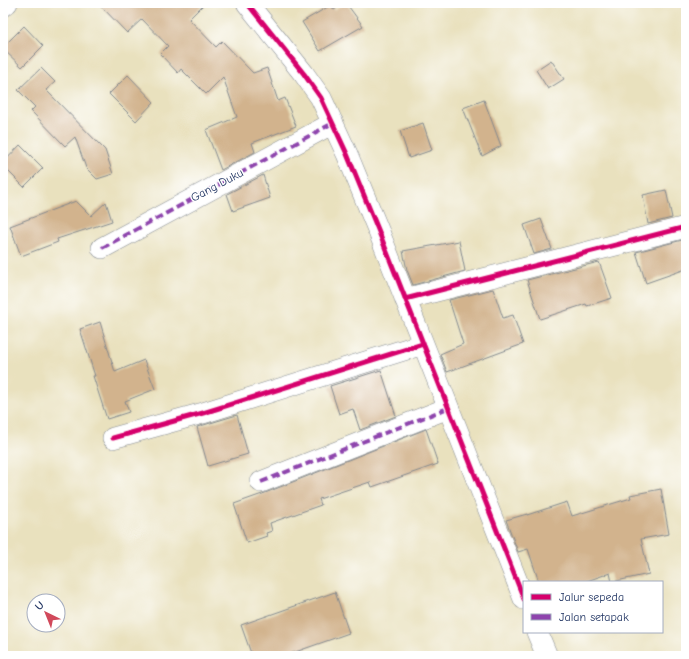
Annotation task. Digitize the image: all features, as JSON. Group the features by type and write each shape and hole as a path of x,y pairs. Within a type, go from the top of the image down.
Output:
{"street":[{"path":"3,6 7,3"},
{"path":"247,3 304,74 321,98 333,123 347,154 523,597"},
{"name":"Gang Duku","path":"102,248 333,123"},
{"path":"405,299 686,227"},
{"path":"113,438 203,413 423,344"},
{"path":"261,482 448,408"},
{"path":"537,633 547,656"}],"building":[{"path":"98,3 205,3 189,19 216,47 222,41 253,73 267,68 278,101 285,98 296,126 252,143 255,152 221,170 206,130 237,117 223,77 206,94 181,69 178,73 160,54 168,46 142,19 127,33"},
{"path":"346,3 363,26 320,51 302,22 331,5 334,10"},
{"path":"24,26 43,46 22,67 3,49 3,47"},
{"path":"551,60 564,79 548,89 536,70"},
{"path":"41,68 55,82 46,90 105,150 113,174 97,179 86,168 75,137 65,146 31,111 35,107 18,90"},
{"path":"128,75 154,102 136,121 109,94"},
{"path":"484,100 501,146 482,156 463,108"},
{"path":"423,123 432,150 409,158 400,131"},
{"path":"20,145 43,168 24,187 3,166 3,163"},
{"path":"263,175 270,198 233,211 227,194"},
{"path":"666,190 672,218 648,224 643,195"},
{"path":"76,201 91,216 106,202 112,221 57,239 58,242 21,256 10,226"},
{"path":"541,219 552,249 534,254 524,225"},
{"path":"686,239 686,269 646,283 636,252"},
{"path":"459,241 465,271 413,285 407,270 403,251"},
{"path":"599,262 612,298 587,306 586,304 540,319 527,280"},
{"path":"493,289 503,318 513,315 523,344 447,372 440,354 463,344 449,300"},
{"path":"100,322 115,372 144,360 155,389 125,401 129,412 107,419 80,329"},
{"path":"381,370 396,416 360,430 353,409 339,414 330,386"},
{"path":"237,415 248,454 208,466 197,427"},
{"path":"426,429 438,464 372,487 370,482 319,499 321,505 270,523 272,531 266,533 267,536 247,543 234,504"},
{"path":"661,489 669,534 641,539 649,574 617,581 612,581 610,573 587,581 539,581 528,549 518,552 506,520 567,502 572,516 631,498 630,495"},
{"path":"335,592 349,633 284,656 252,656 241,625"}],"marked path":[{"path":"3,6 7,3"},
{"path":"102,248 333,123"},
{"path":"261,482 448,408"}],"cycle path":[{"path":"247,3 304,74 321,98 347,154 379,232 523,596"},
{"path":"405,299 686,227"},
{"path":"113,438 203,413 423,344"}]}
